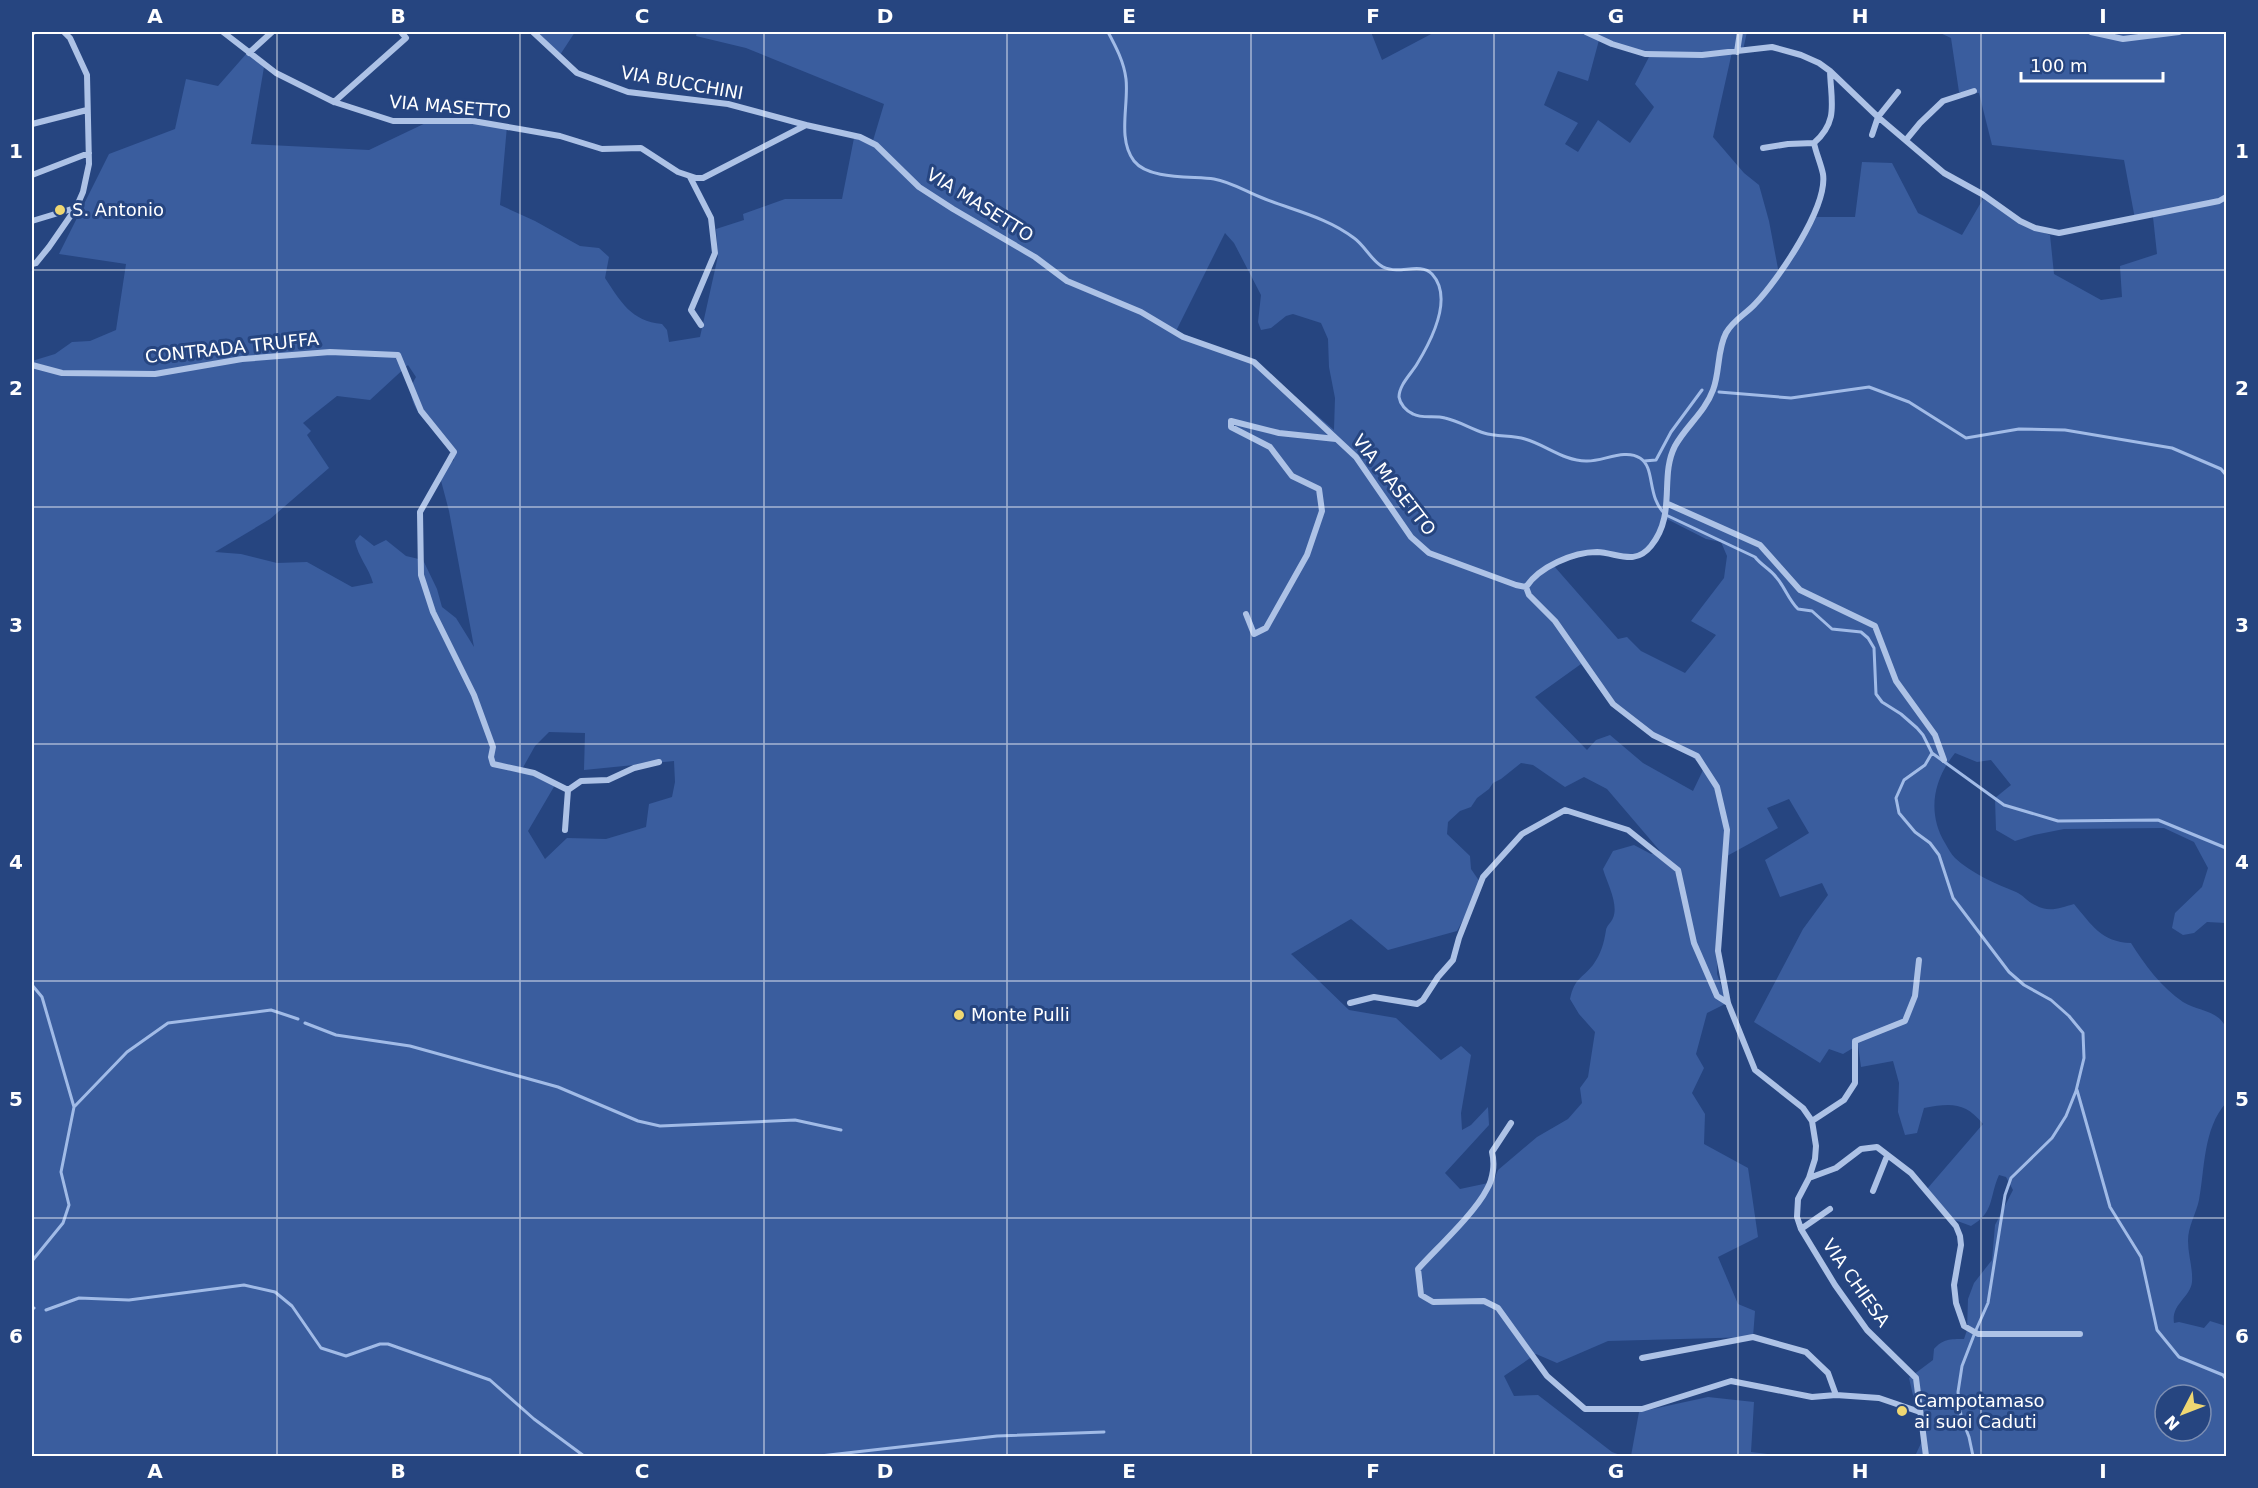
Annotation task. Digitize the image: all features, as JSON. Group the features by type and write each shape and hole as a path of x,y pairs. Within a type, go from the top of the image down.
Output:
{"street":[{"path":"32,264 49,247 76,207 85,185 89,164 87,75 64,32"},
{"name":"VIA MASETTO","path":"223,32 276,73 334,102 393,121 474,121 560,136 602,149 641,148 678,172 690,177"},
{"path":"249,52 272,32"},
{"path":"334,102 406,38 401,32"},
{"name":"VIA BUCCHINI","path":"533,32 577,73 628,92 728,104 806,125"},
{"path":"1586,32 1612,44 1645,54 1702,55 1772,47 1801,55 1830,71 1878,117 1944,173 1982,194 2020,220 2046,231 2059,233 2219,201 2226,197"},
{"path":"1737,52 1740,32"},
{"path":"2091,32 2123,39 2179,32"},
{"path":"1763,148 1814,143 1826,132 1831,121 1830,71"},
{"path":"1906,140 1943,101 1974,91"},
{"path":"1872,135 1878,117 1898,92"},
{"path":"32,124 87,110"},
{"path":"690,177 703,178 806,125"},
{"name":"VIA MASETTO","path":"806,125 860,136 876,145 920,187 1035,257 1067,281 1141,312 1183,337 1254,362 1356,457 1412,537 1429,553 1526,587"},
{"path":"1814,143 1823,173 1817,208 1778,277 1755,305 1731,325 1725,334 1714,389 1705,408 1681,436 1670,457 1668,505 1664,521 1651,546 1642,554 1632,558 1595,552 1576,556 1546,568 1532,577 1526,587 1529,595 1555,621 1613,704 1653,735 1697,756 1717,787 1727,830 1718,951 1728,1003 1755,1070 1803,1108 1812,1121 1844,1100 1856,1083 1855,1041 1905,1021 1915,996 1919,960"},
{"path":"32,175 89,153"},
{"path":"690,177 711,218 715,253 691,310 700,325"},
{"path":"32,221 76,207"},
{"name":"CONTRADA TRUFFA","path":"32,365 62,373 155,374 253,358 330,352 398,355 421,411 454,452 420,512 421,575 433,612 474,695 493,747 491,757 493,764 534,772 568,790"},
{"path":"1246,614 1254,634 1266,628 1307,555 1322,511 1319,489 1292,476 1270,447 1231,427 1231,421 1279,433 1337,439"},
{"path":"1668,505 1760,545 1800,590 1875,626 1896,681 1935,735 1944,760"},
{"path":"565,830 568,790 581,781 608,780 634,768 659,762"},
{"path":"1350,1003 1374,997 1417,1004 1423,1000 1453,960 1459,938 1483,877 1522,834 1565,810 1628,830 1678,870 1694,943 1717,996 1728,1003"},
{"name":"VIA CHIESA","path":"1812,1121 1816,1146 1815,1159 1809,1178 1798,1198 1797,1217 1801,1229 1835,1285 1867,1330 1916,1378 1926,1456"},
{"path":"1511,1123 1492,1152 1495,1162 1488,1189 1418,1269 1421,1295 1433,1302 1484,1301 1498,1308 1547,1376 1585,1409 1642,1409 1731,1382 1812,1397 1836,1395 1880,1398 1920,1412"},
{"path":"1809,1178 1836,1168 1861,1149 1877,1147 1911,1173 1956,1226 1961,1245 1954,1285 1956,1303 1964,1326 1978,1334 2080,1334"},
{"path":"1873,1191 1887,1156"},
{"name":"VIA CHIESA","path":"1801,1229 1830,1209"},
{"path":"1642,1358 1753,1337 1806,1352 1828,1373 1836,1395"}],"shaded area":[{"path":"530,32 575,32 558,58"},
{"path":"697,32 1371,32 1382,60 1435,32 1747,32 1743,50 1732,52 1713,137 1744,173 1759,185 1769,221 1779,274 1811,217 1855,217 1862,162 1892,163 1918,213 1962,235 1983,199 2034,229 2050,235 2054,274 2101,300 2122,297 2120,266 2157,254 2153,217 2135,219 2124,160 1992,145 1979,93 1959,92 1951,38 1938,32 2226,32 2226,923 2207,922 2194,933 2183,935 2172,928 2175,913 2202,887 2208,868 2194,842 2164,828 2064,829 2015,841 1996,830 1995,798 2011,785 1991,760 1977,762 1955,753 1937,785 1934,808 1939,832 1945,843 1955,858 1968,869 2019,893 2032,904 2045,909 2074,904 2105,936 2131,943 2154,975 2175,996 2189,1005 2213,1014 2223,1022 2226,1028 2228,1052 2226,1103 2218,1113 2206,1149 2199,1200 2188,1236 2192,1272 2191,1288 2175,1311 2174,1323 2179,1322 2204,1328 2210,1321 2226,1326 2226,1456 1915,1456 1923,1439 1909,1378 1933,1360 1934,1349 1941,1343 1964,1339 1967,1330 1968,1299 1974,1283 1992,1260 1995,1225 2013,1190 2006,1177 1999,1175 1988,1210 1979,1221 1971,1226 1952,1219 1927,1189 1983,1124 1976,1117 1957,1106 1942,1105 1924,1108 1917,1133 1905,1135 1898,1112 1899,1083 1893,1061 1861,1067 1858,1045 1843,1054 1829,1049 1820,1063 1754,1022 1803,929 1828,895 1822,883 1780,897 1765,860 1809,833 1789,799 1767,808 1778,828 1727,856 1718,931 1717,974 1727,1003 1707,1013 1696,1054 1704,1068 1692,1093 1705,1114 1704,1144 1748,1168 1758,1237 1718,1257 1738,1304 1755,1311 1753,1337 1608,1341 1557,1363 1536,1354 1504,1376 1514,1396 1538,1395 1612,1452 1623,1456 32,1456 32,361 55,354 72,342 90,341 116,330 126,264 59,254 109,154 175,129 186,79 218,86 247,53 264,67 251,144 369,150 432,120 507,126 500,205 580,246 599,248 609,257 605,278 616,295 628,309 642,319 662,324 667,330 669,342 700,337 718,256 716,229 744,220 743,214 785,199 842,199 854,138 872,144 884,104 746,48 696,36","holes":["1599,40 1649,57 1635,84 1654,107 1630,143 1598,120 1578,152 1565,144 1578,123 1544,105 1558,71 1588,81","1225,233 1234,243 1261,295 1258,322 1261,330 1271,328 1286,316 1293,314 1321,323 1328,339 1329,367 1335,398 1334,430 1254,363 1176,331","408,365 416,377 412,387 415,407 429,425 454,448 454,460 439,473 449,511 474,647 456,618 442,607 437,589 423,560 406,556 386,540 374,546 360,535 355,541 373,583 352,587 307,562 277,563 241,554 215,552 270,519 329,468 307,435 311,431 303,423 337,396 370,400","1663,517 1706,539 1721,542 1727,556 1724,578 1691,621 1716,635 1685,673 1641,651 1627,637 1618,639 1554,566 1574,558 1591,555 1629,559 1652,543","1581,664 1607,700 1646,732 1686,751 1704,768 1693,791 1643,763 1610,735 1596,740 1587,750 1535,697","549,732 585,733 584,770 674,761 675,782 672,797 649,804 646,827 606,839 567,838 545,859 528,831 555,785 521,771 535,746","1521,763 1533,765 1565,787 1584,777 1607,789 1660,851 1651,854 1634,845 1613,851 1603,869 1614,900 1612,920 1607,928 1598,957 1576,983 1570,999 1579,1014 1595,1032 1588,1077 1580,1088 1582,1103 1568,1119 1537,1137 1498,1170 1493,1182 1460,1189 1445,1173 1489,1125 1488,1107 1471,1125 1462,1130 1461,1113 1471,1055 1461,1046 1441,1060 1396,1018 1349,1010 1291,954 1351,919 1388,950 1457,931 1482,885 1471,869 1470,856 1447,834 1448,822 1460,811 1471,807 1493,783"]},
{"path":"1708,1397 1754,1402 1751,1452 1784,1456 1631,1456 1639,1412"}],"waterway":[{"path":"1108,32 1125,73 1126,142 1134,161 1141,167 1160,174 1214,179 1227,183 1333,225 1358,241 1376,262 1386,268 1421,269 1432,274 1438,284 1441,307 1434,332 1400,393 1401,402 1408,411 1420,416 1450,419 1489,434 1525,439 1563,456 1578,460 1592,461 1627,454 1634,455 1645,463 1656,500 1666,515 1755,557 1776,577 1798,609 1812,611 1832,629 1861,632 1868,638 1874,648 1876,694 1882,702 1917,728 1932,753 1925,765 1904,780 1896,798 1899,813 1939,855 1953,898 2009,972 2024,985 2051,1000 2083,1033 2084,1058 2076,1091 2066,1116 2052,1138 2011,1178 2005,1195 1988,1303 1976,1330"},
{"path":"1719,392 1791,398 1869,387 1909,402 1966,438 2019,429 2065,430 2172,448 2221,469 2226,475"},
{"path":"1644,461 1656,460 1671,432 1702,390"},
{"path":"1932,753 2004,805 2058,821 2158,820 2226,848"},
{"path":"32,985 42,997 74,1107"},
{"path":"32,1261 63,1223 69,1205 61,1172 74,1107 127,1052 168,1023 271,1010 298,1019"},
{"path":"305,1023 336,1035 410,1046 558,1087 638,1121 660,1126 795,1120 841,1130"},
{"path":"2077,1090 2110,1207 2141,1257 2157,1330 2179,1357 2223,1375 2226,1379"},
{"path":"46,1310 79,1298 129,1300 244,1285 275,1292 292,1306 321,1348 346,1356 380,1344 388,1344 490,1380 534,1419 584,1456"},
{"path":"1973,1456 1961,1416 1958,1392 1962,1366 1974,1335"},
{"path":"820,1456 997,1436 1104,1432"}],"place":[{"name":"S. Antonio","path":"60,210"},
{"name":"Monte Pulli","path":"959,1015"},
{"name":"Campotamaso ai suoi Caduti","path":"1902,1411"}]}
